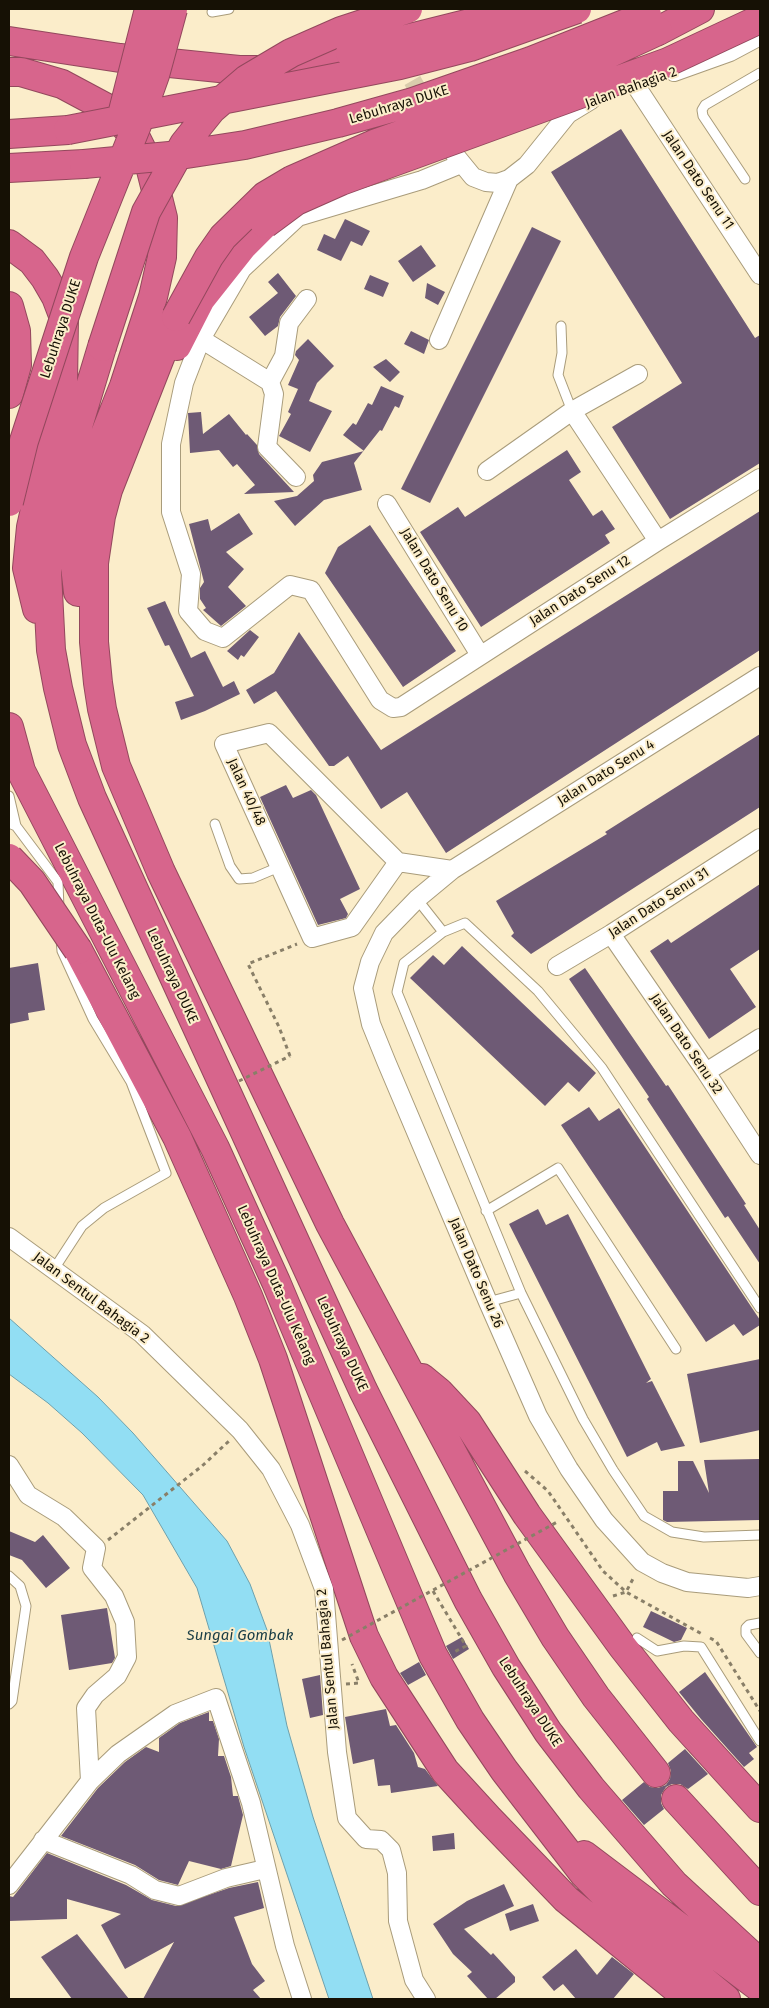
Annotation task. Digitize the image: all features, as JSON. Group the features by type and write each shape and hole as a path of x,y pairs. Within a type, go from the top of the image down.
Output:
{"highway":[{"path":"84,257 91,214 130,89 149,9"},
{"name":"Lebuhraya DUKE","path":"9,502 24,441 84,257 139,120 155,74 173,9"},
{"path":"51,650 47,572 49,544 57,496 143,222 169,169 199,123 212,109 247,79 291,53 341,31 408,9"},
{"path":"9,42 120,58 239,70 282,70 326,62 350,53 526,9"},
{"path":"9,134 68,130 400,65 470,47 577,9"},
{"path":"656,1773 596,1697 517,1573 409,1368 330,1224 149,845 122,782 110,746 102,710 94,642 94,562 108,490 131,436 176,317 209,257 223,237 266,196 292,180 374,144 496,101 569,71 656,18 700,9"},
{"name":"Lebuhraya DUKE","path":"9,168 84,164 180,155 245,145 338,123 413,102 656,18"},
{"path":"131,436 201,299 243,246 265,224 296,202 341,181 668,62 760,19"},
{"path":"9,72 21,72 62,84 105,107 122,122 136,138 150,166 163,218 162,256 153,297 124,386 84,487 76,536 75,566 79,598 94,642"},
{"path":"9,244 32,261 45,278 56,297 64,318 63,386 31,527 27,568 32,596 51,650"},
{"path":"9,306 16,331 17,364 9,388"},
{"name":"Lebuhraya DUKE","path":"51,650 67,725 92,798 363,1390 468,1600 506,1667 544,1725 590,1788 674,1884 760,1963"},
{"name":"Lebuhraya Duta-Ulu Kelang","path":"9,727 21,771 214,1148 263,1289"},
{"path":"9,858 32,882 122,1018 194,1150 263,1289 331,1416 437,1662 470,1720 504,1770 584,1874 619,1912 726,1999"},
{"path":"263,1289 273,1359 364,1636 384,1677 445,1771 566,1899 689,1999"},
{"path":"409,1368 439,1392 467,1422 527,1515 622,1646 682,1721 760,1808"},
{"path":"676,1799 760,1891"},
{"path":"555,1834 711,1949 760,1988"}],"street":[{"path":"374,9 386,33"},
{"name":"Jalan Bahagia 2","path":"509,179 527,165 568,114 591,100 730,52 760,36"},
{"name":"Jalan Dato Senu 11","path":"636,86 760,275"},
{"path":"296,478 267,447 274,394 270,382 201,338 242,269 298,217 422,180 456,157 473,177 486,182 498,183 509,179"},
{"path":"439,340 509,179"},
{"path":"270,382 284,356 289,323 307,300"},
{"name":"Jalan Dato Senu 12","path":"201,338 184,383 171,444 171,512 191,574 188,612 205,631 223,638 290,585 311,590 380,700 393,708 402,707 658,541 760,478"},
{"path":"487,471 572,411 638,374"},
{"path":"572,411 658,541"},
{"name":"Jalan Dato Senu 10","path":"387,504 480,656"},
{"name":"Jalan Dato Senu 4","path":"452,870 760,676"},
{"name":"Jalan 40/48","path":"312,938 224,744 269,733 398,862"},
{"name":"Jalan Dato Senu 31","path":"556,966 611,934 760,838"},
{"path":"312,938 352,927 398,862 452,870"},
{"name":"Jalan Dato Senu 26","path":"452,870 418,899 384,933 370,962 363,988 371,1024 378,1043 488,1302 538,1416 569,1469 604,1520 642,1562 662,1573 687,1582 748,1588 760,1586"},
{"name":"Jalan Dato Senu 32","path":"611,934 706,1072 760,1155"},
{"path":"706,1072 760,1038"},
{"name":"Jalan Sentul Bahagia 2","path":"9,1237 142,1334 240,1430 271,1469 300,1525 324,1589 337,1752 347,1818 366,1838 380,1840 391,1850 397,1873 398,1921 414,1980 426,1999"},
{"path":"9,1465 28,1495 64,1517 96,1548 92,1568 114,1596 125,1622 127,1657 117,1676 95,1695 86,1708 90,1781"},
{"path":"9,1885 90,1781 118,1754 175,1714 216,1698 251,1803 265,1869 285,1946 302,1999"},
{"path":"43,1840 131,1875 155,1890 179,1896 226,1878 265,1869"}],"lane":[{"path":"212,12 229,9"},
{"path":"745,179 703,116 702,110 706,105 760,72"},
{"path":"561,326 562,353 558,375 572,411"},
{"path":"9,796 12,825 58,882 62,951 92,1019 131,1082 166,1173 104,1208 82,1226 54,1270"},
{"path":"215,824 230,866 239,879 252,878 279,866"},
{"path":"418,899 443,932"},
{"path":"760,1308 602,1068 538,991 465,923 443,932 404,963 397,992 486,1211 521,1293 583,1419 613,1470 644,1516 672,1532 704,1537 760,1535"},
{"path":"486,1211 558,1168 676,1348"},
{"path":"488,1302 521,1293"},
{"path":"9,1576 20,1586 26,1606 12,1701 9,1704"},
{"path":"760,1622 749,1625 746,1628 746,1634 760,1653"},
{"path":"637,1638 657,1651 684,1646 701,1647 760,1741"}],"path":[{"path":"238,1081 290,1056 279,1026 248,964 312,938"},
{"path":"110,1539 202,1466 240,1430"},
{"path":"520,1466 548,1491 603,1571 620,1587 716,1641 760,1711"},
{"path":"342,1640 559,1521"},
{"path":"433,1591 466,1646 437,1662"}],"water":[{"name":"Sungai Gombak","path":"9,1318 98,1397 133,1433 227,1541 250,1584 267,1630 287,1726 313,1817 373,1999 329,1999 244,1747 197,1588 143,1495 82,1433 48,1403 9,1374"}],"building":[{"path":"621,129 755,338 760,335 760,463 670,519 612,427 682,383 551,172"},
{"path":"345,219 370,231 362,246 351,241 341,261 317,250 324,234 335,239"},
{"path":"532,227 561,241 430,503 401,489"},
{"path":"421,245 436,266 413,282 398,261"},
{"path":"278,273 296,296 280,317 278,326 265,336 249,317 278,293 268,282"},
{"path":"370,275 389,283 383,297 364,289"},
{"path":"427,283 445,292 438,305 425,298"},
{"path":"411,331 429,340 424,354 404,344"},
{"path":"308,339 334,366 317,383 309,401 332,411 310,452 279,436 291,414 288,412 298,389 288,385 299,360 295,355 296,351"},
{"path":"386,359 400,372 390,382 373,367"},
{"path":"381,386 404,396 399,408 395,406 382,431 380,430 364,451 343,435 353,423 356,425 368,403 372,405"},
{"path":"201,412 203,434 229,414 257,445 259,454 294,492 244,494 255,485 237,464 233,467 219,450 190,453 188,413"},
{"path":"567,450 581,472 569,480 593,516 602,510 615,529 605,535 610,543 481,627 420,532 458,507 465,517"},
{"path":"363,451 354,463 362,490 324,500 295,526 274,501 297,496 314,481 313,475 322,462"},
{"path":"760,511 760,650 446,853 407,792 381,809 348,756 334,766 329,766 276,691 254,704 246,690 274,673 299,632 381,750"},
{"path":"239,513 253,534 226,552 244,569 228,587 246,606 221,626 203,610 206,608 200,599 200,588 204,582 189,524 208,519 211,531"},
{"path":"370,525 456,651 403,687 325,573 338,547"},
{"path":"165,601 191,658 205,651 223,687 234,681 240,694 181,720 175,702 194,696 169,645 165,646 147,608"},
{"path":"250,630 259,637 244,657 241,655 238,660 227,651"},
{"path":"760,734 760,807 531,954 511,936 514,933 496,901 607,834 605,832"},
{"path":"286,785 293,798 311,790 316,795 360,889 340,899 348,914 346,918 318,925 260,797"},
{"path":"760,884 760,949 730,969 756,1007 709,1039 650,951 668,939 671,943"},
{"path":"462,946 596,1073 579,1092 568,1082 545,1106 410,978 433,955 444,965"},
{"path":"38,963 45,1010 28,1013 29,1020 9,1024 9,968"},
{"path":"585,968 666,1086 668,1085 746,1204 744,1205 760,1230 760,1264 728,1216 725,1218 647,1099 649,1097 569,979"},
{"path":"589,1107 599,1121 619,1108 760,1320 760,1325 743,1336 734,1324 706,1342 561,1125"},
{"path":"538,1209 546,1225 568,1214 651,1379 646,1383 652,1381 685,1446 661,1451 657,1442 627,1457 509,1224"},
{"path":"760,1359 760,1430 700,1443 687,1374"},
{"path":"760,1459 760,1520 667,1522 663,1520 663,1491 678,1491 678,1461 693,1461 709,1493 704,1460"},
{"path":"9,1531 35,1542 43,1535 70,1568 46,1588 22,1560 9,1555"},
{"path":"107,1608 115,1658 112,1663 69,1670 61,1615"},
{"path":"651,1611 687,1628 681,1640 674,1642 643,1627"},
{"path":"462,1637 469,1649 453,1659 446,1646"},
{"path":"419,1662 426,1675 408,1685 400,1673"},
{"path":"705,1672 757,1747 749,1753 754,1759 744,1767 679,1692"},
{"path":"320,1675 323,1715 310,1718 302,1679"},
{"path":"386,1709 390,1726 396,1725 414,1753 418,1767 425,1769 438,1786 391,1793 390,1785 378,1786 374,1759 353,1764 345,1717"},
{"path":"209,1712 209,1721 213,1721 219,1739 218,1756 224,1756 231,1777 233,1796 238,1796 243,1815 231,1866 221,1869 189,1861 178,1885 159,1880 135,1865 61,1836 98,1788 125,1762 146,1747 159,1752 159,1738 180,1723"},
{"path":"685,1749 708,1774 688,1789 680,1784 672,1784 666,1787 661,1795 661,1803 664,1809 644,1825 622,1800 644,1782 650,1787 658,1788 666,1785 670,1779 671,1771 668,1763"},
{"path":"454,1833 455,1849 433,1851 432,1836"},
{"path":"47,1853 126,1885 152,1900 176,1906 229,1888 258,1882 264,1908 234,1917 252,1964 265,1981 253,1990 261,1999 143,1999 174,1942 125,1969 101,1925 121,1914 67,1899 67,1919 9,1921 9,1896 13,1897"},
{"path":"504,1884 514,1906 464,1929 491,1955 493,1953 515,1977 515,1982 495,1999 488,1999 467,1976 472,1972 453,1954 433,1924 467,1901"},
{"path":"533,1904 539,1921 510,1931 505,1914"},
{"path":"77,1934 129,1999 72,1999 41,1957"},
{"path":"576,1949 597,1975 612,1957 634,1974 613,1999 576,1999 563,1984 554,1991 542,1977"}],"tunnel":[{"path":"399,57 427,106"}]}
